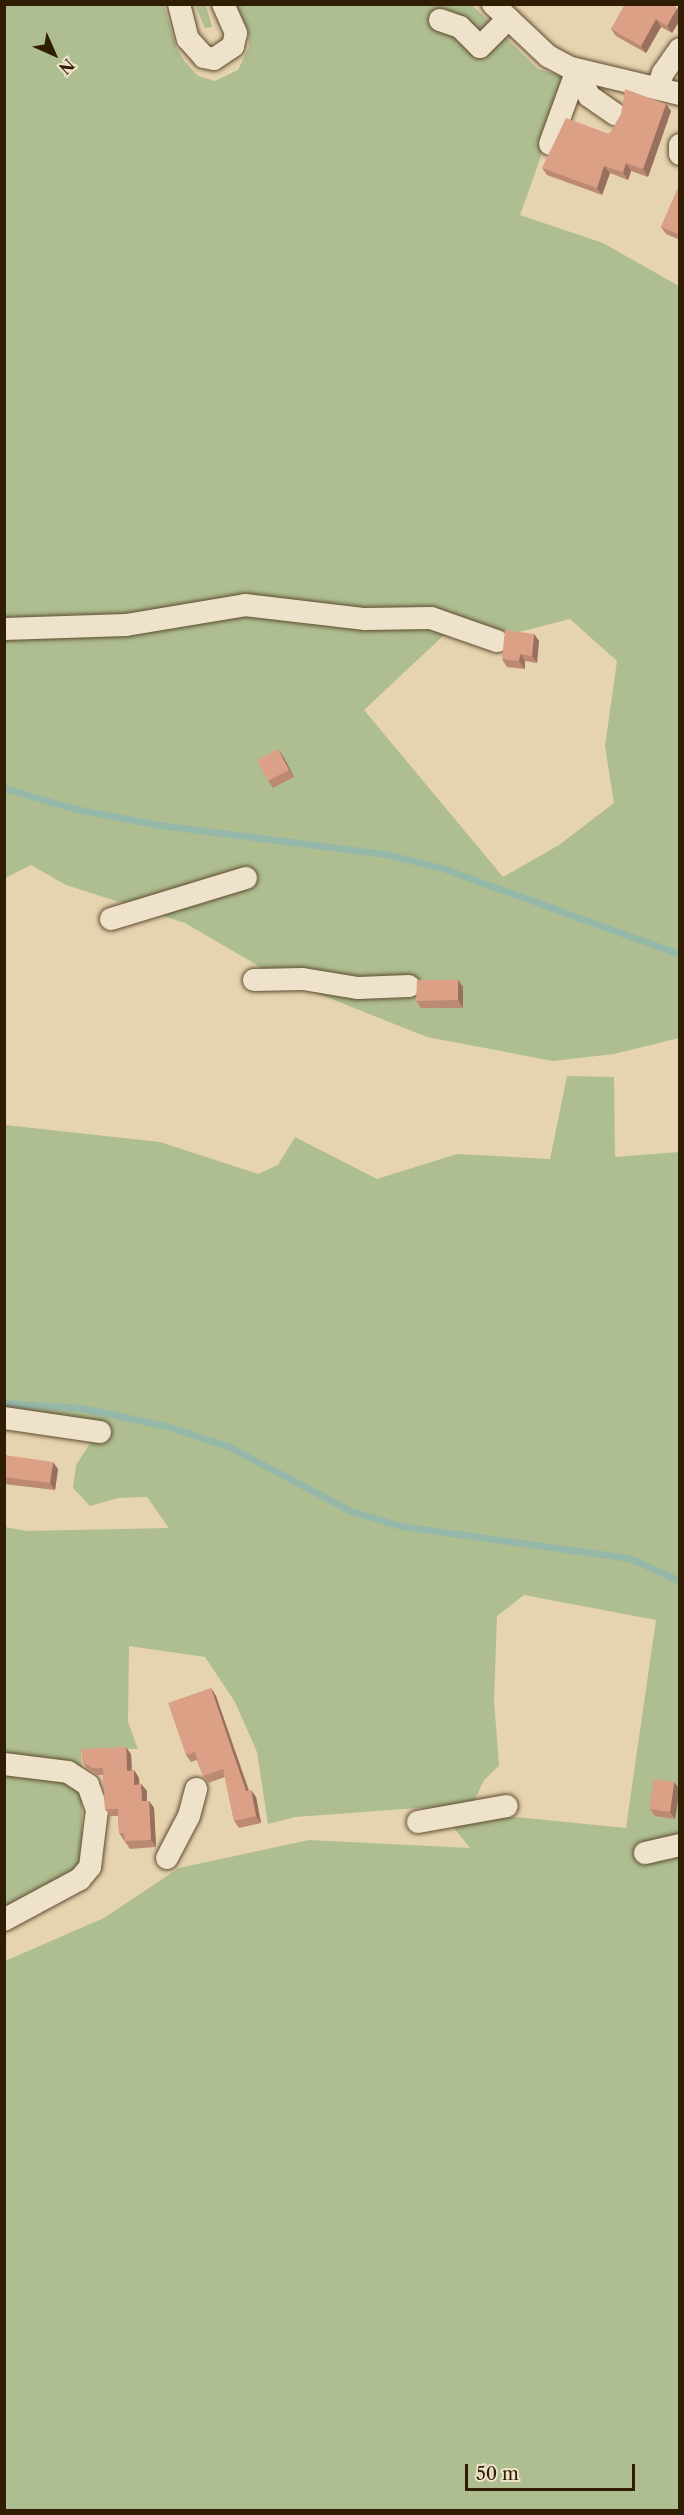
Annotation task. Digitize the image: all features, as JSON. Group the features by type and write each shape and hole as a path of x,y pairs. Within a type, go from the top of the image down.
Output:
{"street":[{"path":"179,4 188,39 204,57 214,59 233,46 236,33 223,4"},
{"path":"440,20 460,27 480,47 501,12 548,56 577,70 669,91"},
{"path":"669,91 663,73 680,49"},
{"path":"577,70 589,96 615,114"},
{"path":"550,144 577,70"},
{"path":"680,145 680,154"},
{"path":"4,629 126,625 246,605 365,619 431,618 497,641"},
{"path":"111,919 246,878"},
{"path":"254,980 303,979 357,988 410,986"},
{"path":"4,1418 100,1432"},
{"path":"4,1764 68,1772 88,1785 97,1810 90,1867 80,1879 4,1920"},
{"path":"167,1858 189,1815 196,1789"},
{"path":"418,1822 507,1806"},
{"path":"645,1853 680,1845"}],"green space":[{"path":"5,5 164,5 176,47 185,62 198,76 215,81 238,70 249,47 248,30 235,5 472,5 538,69 569,78 520,215 603,243 679,286 679,1038 614,1054 553,1061 427,1037 279,978 185,923 66,885 31,865 5,878","holes":["570,619 617,661 605,746 614,803 559,845 503,877 364,710 443,636 484,641"]},
{"path":"195,5 206,5 212,27 205,28"},
{"path":"567,1076 614,1077 615,1157 680,1152 679,2510 4,2510 5,1961 104,1918 179,1868 309,1840 470,1848 450,1823 495,1815 626,1828 656,1620 524,1595 497,1616 494,1700 499,1766 484,1780 473,1804 295,1817 268,1824 257,1752 235,1702 205,1657 129,1646 128,1722 138,1749 81,1749 83,1870 5,1915 5,1527 27,1531 169,1528 147,1497 118,1498 90,1506 73,1488 76,1465 91,1442 5,1411 5,1125 160,1142 258,1174 278,1165 295,1137 377,1179 457,1154 550,1159"}],"building":[{"path":"625,4 671,4 677,8 667,26 656,19 641,46 611,29"},
{"path":"625,89 666,104 643,169 626,163 623,172 604,166 597,188 542,168 566,118 609,134 621,114"},
{"path":"680,184 680,235 661,227"},
{"path":"505,630 534,634 532,656 520,654 519,661 502,659"},
{"path":"278,749 289,770 268,781 257,760"},
{"path":"417,980 458,980 458,1000 416,1001"},
{"path":"4,1455 53,1462 50,1483 4,1477"},
{"path":"211,1688 246,1791 251,1790 256,1816 234,1821 223,1769 203,1776 195,1752 186,1755 168,1703"},
{"path":"126,1747 127,1771 134,1770 134,1785 141,1784 142,1801 149,1801 151,1840 125,1841 124,1833 119,1833 118,1809 105,1809 103,1768 92,1768 82,1761 81,1749"},
{"path":"654,1779 674,1782 670,1812 650,1809"}],"waterway":[{"path":"4,788 76,809 159,825 386,854 442,868 680,954"},
{"path":"4,1403 82,1408 166,1426 230,1447 351,1511 401,1526 629,1558 680,1581"}]}
